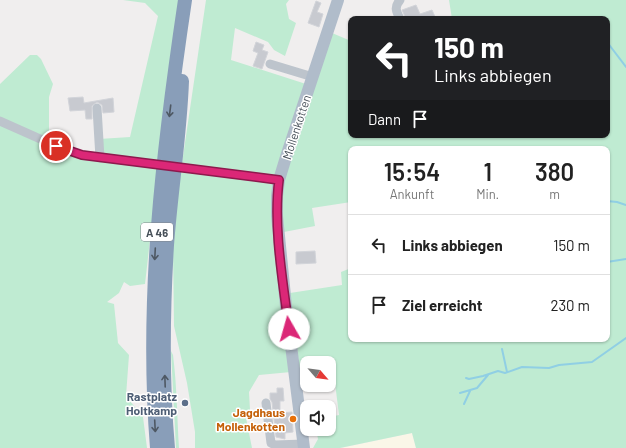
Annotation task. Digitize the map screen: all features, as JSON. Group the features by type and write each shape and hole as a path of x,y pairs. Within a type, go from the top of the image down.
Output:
{"highway":[{"name":"A 46","path":"157,448 153,381 152,328 156,243 164,159 185,0"},
{"name":"A 46","path":"168,448 164,379 165,286 170,206 181,118 184,43 190,0"},
{"path":"165,286 173,349"}],"main road":[{"name":"Mollenkotten","path":"304,446 279,239 277,196 279,180 338,0"}],"street":[{"path":"399,16 396,4 400,0"},
{"path":"270,64 312,77"},
{"path":"97,108 96,120 100,158"},
{"path":"0,121 56,146 82,155 279,180"},
{"path":"266,403 270,443 275,445 304,446"}],"shaded area":[{"path":"412,433 416,448 341,448"}],"green space":[{"path":"123,0 182,0 158,161 101,156 99,139 130,137 158,16 145,3"},
{"path":"206,0 289,0 286,4 289,19 296,23 285,56 274,50 268,42 235,28 231,60 306,84 276,178 182,163"},
{"path":"449,0 626,0 626,448 416,448 412,433 340,448 313,448 318,439 317,436 336,436 336,416 339,415 336,391 336,356 300,356 300,372 290,293 342,285 341,272 348,269 348,342 610,342 610,146 348,146 348,202 312,208 315,226 284,232 282,212 283,182 332,33 348,40 348,138 610,138 610,16 452,16"},
{"path":"30,55 37,55 41,59 53,84 49,97 49,146 158,169 145,284 130,286 124,282 119,293 107,302 114,304 118,343 129,355 126,396 143,417 147,448 0,448 0,84"},
{"path":"180,172 274,183 291,372 259,375 249,392 250,410 245,413 252,448 195,448 195,432 187,383 174,326 173,247"},
{"path":"171,351 173,355 175,378 179,448 176,448"}],"building":[{"path":"316,1 321,3 317,12 323,14 319,27 308,23"},
{"path":"416,5 420,14 432,10 435,16 405,16 402,10"},
{"path":"256,42 264,45 262,50 268,52 262,69 253,66 258,53 253,51"},
{"path":"83,97 84,103 113,98 114,112 103,113 102,105 97,102 92,106 92,119 86,119 85,110 70,111 68,98"},
{"path":"315,251 316,263 296,264 296,252"},
{"path":"277,388 283,388 284,401 280,401 280,413 292,412 293,432 285,433 285,439 276,437 272,402 270,399 270,393 277,393"}],"waterway":[{"path":"610,46 626,67"},
{"path":"610,201 626,205"},
{"path":"610,262 626,259"},
{"path":"466,378 469,379 483,376 498,371 505,373 522,367 549,368 559,365 592,362 626,338"},
{"path":"502,349 507,372"},
{"path":"460,393 477,388 488,375"},
{"path":"464,404 470,391"}],"place":[{"name":"Rastplatz Holtkamp","path":"185,403"},
{"name":"Jagdhaus Mollenkotten","path":"293,419"}],"route":[{"path":"56,146 82,155 279,180 277,216 289,329"}]}
